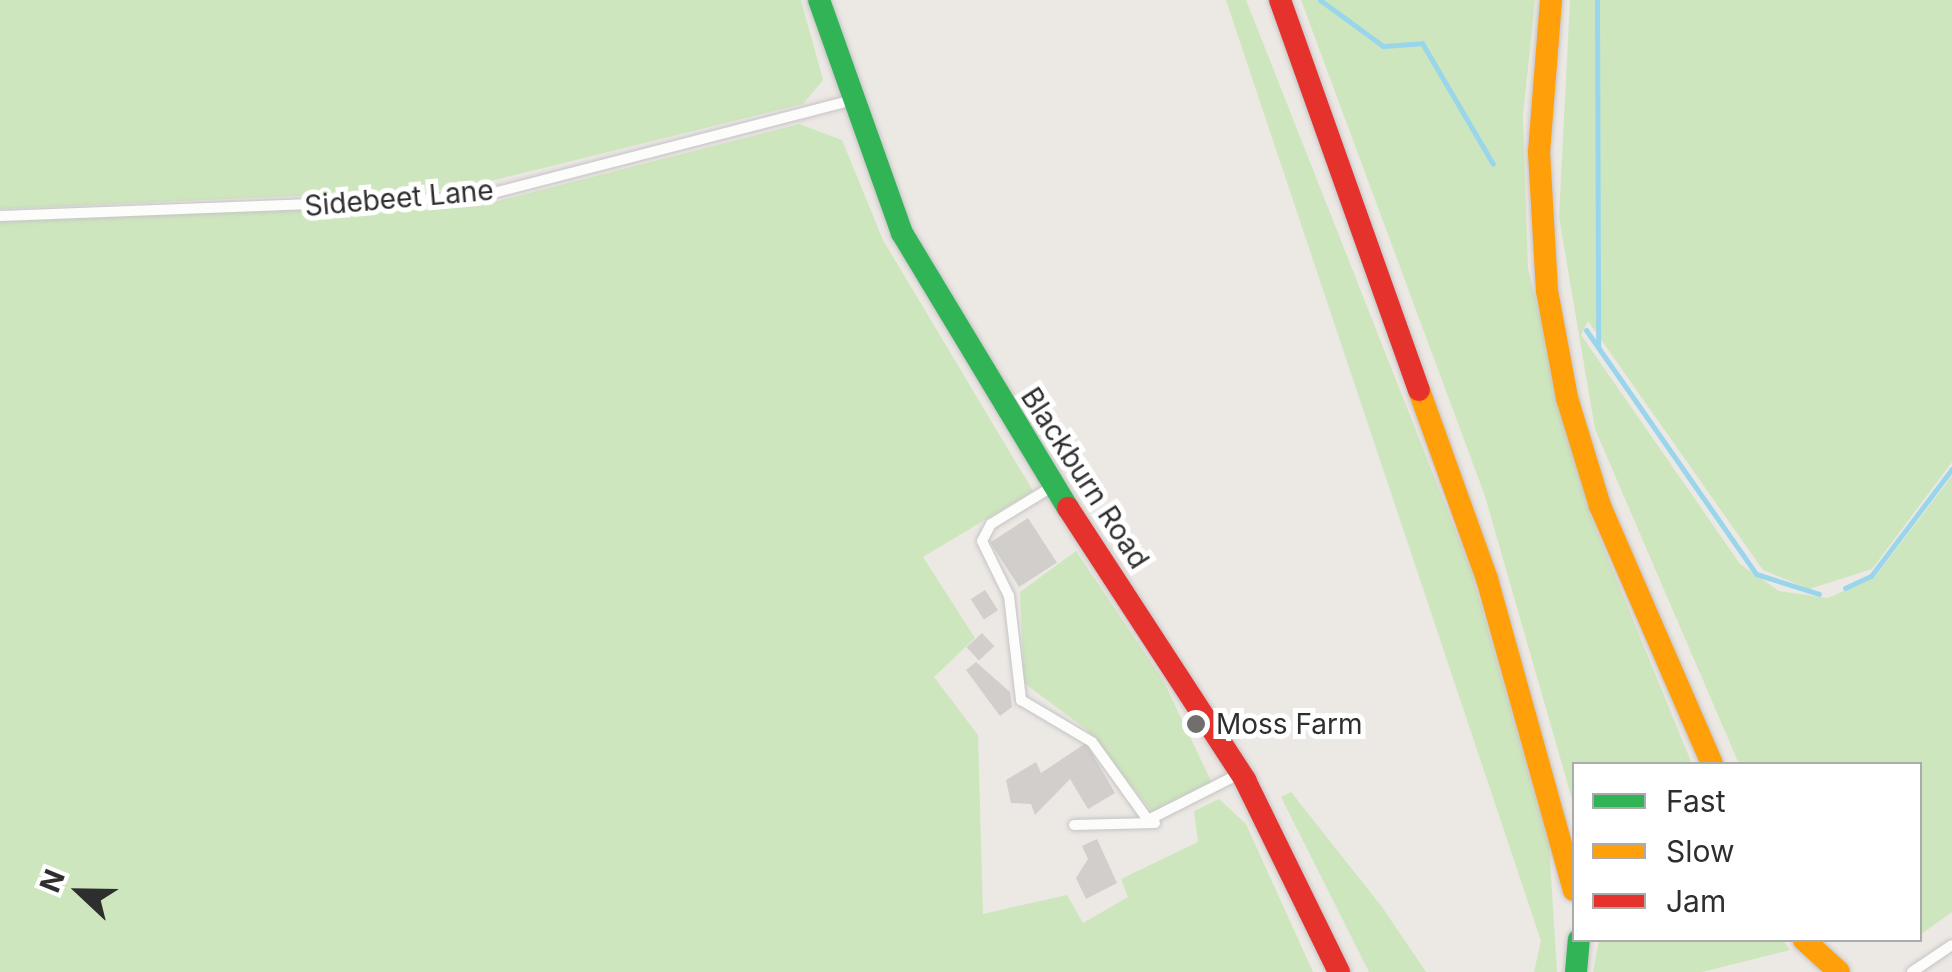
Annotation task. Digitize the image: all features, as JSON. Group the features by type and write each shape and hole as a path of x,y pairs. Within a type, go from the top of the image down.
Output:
{"main road":[{"name":"Blackburn Road","path":"819,0 848,102 936,295 1240,772 1339,972"},
{"path":"1280,0 1487,580 1572,883"},
{"path":"1551,0 1539,152 1547,291 1567,398 1600,506 1711,762"},
{"path":"1576,972 1579,942"},
{"path":"1812,948 1840,972"}],"lane":[{"name":"Sidebeet Lane","path":"0,216 474,198 848,102"},
{"path":"1054,485 990,524 982,541 1009,596 1021,700 1092,742 1156,823"},
{"path":"1074,825 1156,823 1240,772"},
{"path":"1912,972 1952,945"}],"green space":[{"path":"0,0 801,0 823,80 803,104 458,189 0,209"},
{"path":"1226,0 1246,0 1471,570 1549,844 1557,972 1534,972 1541,941"},
{"path":"1301,0 1535,0 1523,116 1528,269 1591,517 1691,762 1572,762 1572,799 1485,496"},
{"path":"1570,0 1952,0 1952,462 1872,569 1809,589 1763,570 1588,321 1581,335 1740,564 1779,591 1828,598 1874,578 1952,476 1952,912 1922,934 1922,762 1738,762 1595,429 1559,217"},
{"path":"799,124 842,140 883,240 1033,491 923,557 975,638 934,677 978,735 983,914 1067,895 1083,923 1128,897 1121,879 1198,842 1194,811 1219,799 1246,824 1313,972 0,972 0,219 498,201"},
{"path":"1076,551 1163,680 1212,783 1154,814 1086,729 1024,683 1020,592"},
{"path":"1291,792 1382,907 1426,972 1369,972 1281,797"},
{"path":"1599,942 1784,942 1790,950 1702,972 1593,972"}],"building":[{"path":"1028,518 1057,562 1019,587 990,543"},
{"path":"985,590 998,610 984,619 971,599"},
{"path":"982,633 994,646 979,660 967,647"},
{"path":"976,662 1010,692 1012,707 1000,716 966,670"},
{"path":"1086,743 1115,793 1088,809 1070,779 1035,815 1031,804 1011,803 1006,780 1036,762 1041,773"},
{"path":"1097,839 1117,883 1086,899 1076,878 1088,859 1082,846"}],"waterway":[{"path":"1320,0 1383,46 1422,43 1493,164"},
{"path":"1597,0 1598,347"},
{"path":"1586,330 1756,574 1819,594"},
{"path":"1845,588 1871,576 1952,469"}],"traffic: fast":[{"path":"819,0 902,233 1068,508"},
{"path":"1576,972 1579,942"}],"traffic: slow":[{"path":"1551,0 1539,152 1547,291 1567,398 1600,506 1711,762"},
{"path":"1419,390 1487,579 1572,883"},
{"path":"1806,942 1839,972"}],"traffic: jam":[{"path":"1280,0 1419,390"},
{"path":"1068,508 1245,780 1339,972"}],"place":[{"name":"Moss Farm","path":"1196,724"}]}
